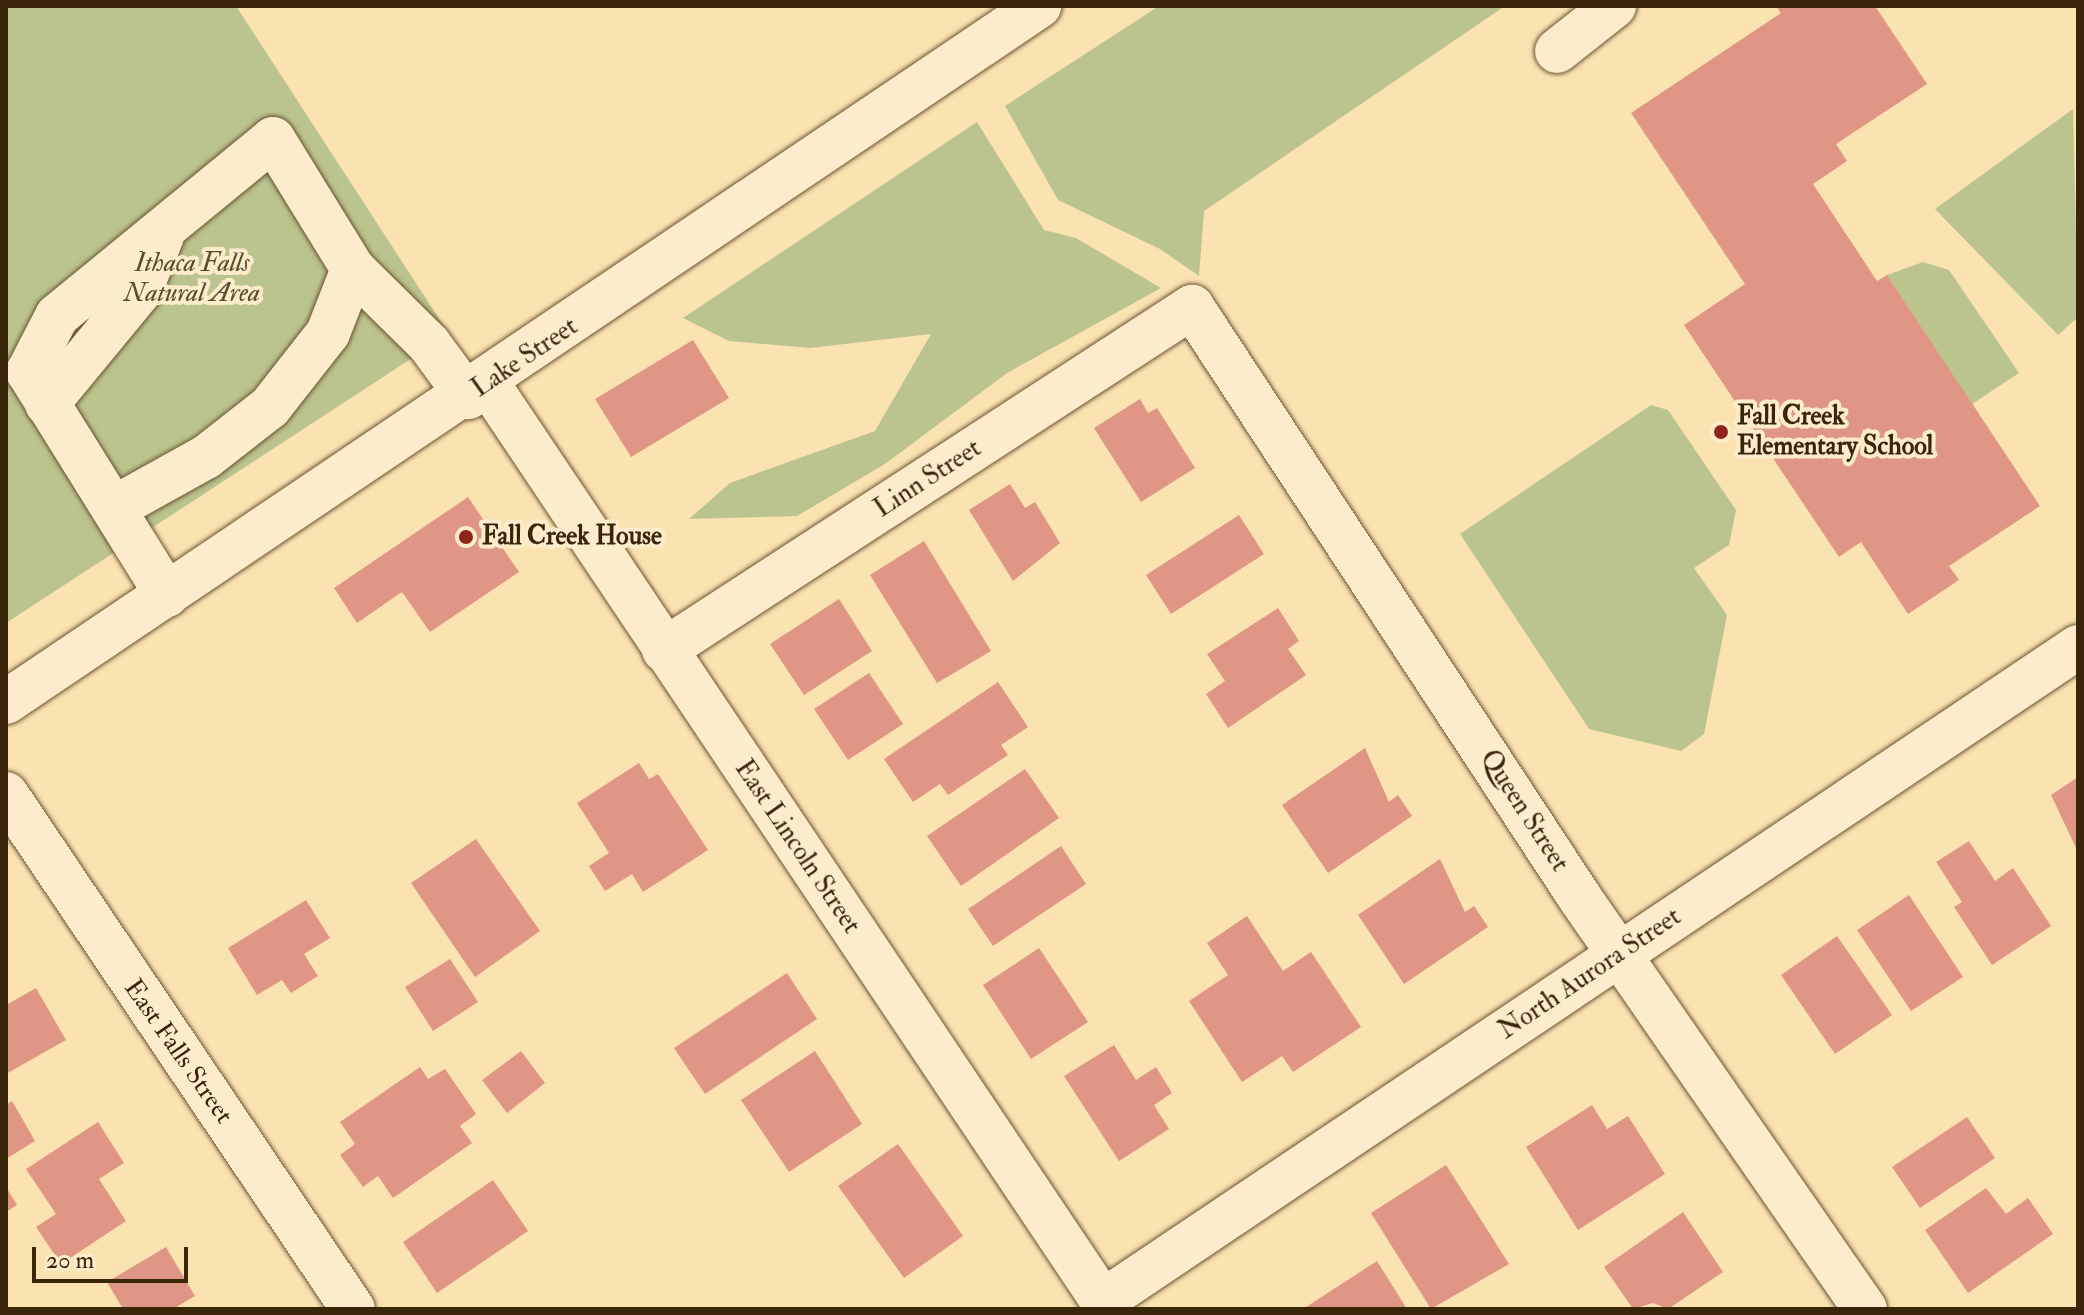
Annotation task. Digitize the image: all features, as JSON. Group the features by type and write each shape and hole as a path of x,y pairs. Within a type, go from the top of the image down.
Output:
{"street":[{"name":"Lake Street","path":"6,702 478,390 1039,6"},
{"path":"1557,51 1614,6"},
{"name":"East Lincoln Street","path":"114,508 28,372 57,316 163,235 273,139 353,269 478,390 664,650 1106,1305"},
{"path":"167,595 114,508 206,457 270,407 328,333 353,269"},
{"name":"Linn Street","path":"664,650 1192,307"},
{"name":"Queen Street","path":"1192,307 1620,954 1865,1309"},
{"name":"North Aurora Street","path":"1106,1305 1620,954 2078,647"},
{"name":"East Falls Street","path":"6,794 353,1309"}],"green space":[{"name":"Ithaca Falls Natural Area","path":"6,6 236,6 449,334 6,623"},
{"path":"1159,6 1505,6 1204,211 1199,276 1160,249 1058,200 1005,106"},
{"path":"2073,109 2078,317 2058,335 1935,209"},
{"path":"977,122 1044,230 1076,238 1161,288 1007,373 885,464 797,516 689,519 730,483 875,431 931,334 810,348 729,341 683,318"},
{"path":"1923,262 1949,270 2019,373 1972,404 1887,275"},
{"path":"1651,405 1668,410 1736,510 1729,545 1694,568 1727,615 1704,734 1681,751 1589,729 1460,534"}],"building":[{"name":"Fall Creek Elementary School","path":"1776,6 1875,6 1927,84 1836,144 1847,161 1813,184 1877,281 1887,275 2040,506 1949,566 1959,580 1908,614 1861,542 1839,557 1684,325 1745,284 1631,113 1781,13"},
{"path":"693,340 729,398 631,457 595,399"},
{"path":"1140,399 1148,413 1157,408 1195,468 1141,502 1094,428"},
{"path":"1010,484 1025,508 1035,502 1060,543 1013,581 969,510"},
{"path":"468,497 519,572 430,632 402,592 357,623 334,588"},
{"path":"1239,515 1264,554 1171,614 1146,575"},
{"path":"924,541 991,651 937,683 870,575"},
{"path":"839,599 872,651 804,695 770,644"},
{"path":"1278,608 1299,641 1288,649 1306,675 1228,728 1206,694 1225,681 1207,654"},
{"path":"869,673 903,724 848,760 814,709"},
{"path":"998,682 1028,727 1001,745 1008,755 948,795 940,784 913,802 884,759"},
{"path":"1365,748 1389,802 1398,795 1412,816 1328,873 1282,805"},
{"path":"639,763 649,779 658,774 708,850 643,892 632,874 605,891 589,866 609,853 577,803"},
{"path":"1025,769 1059,818 961,886 927,836"},
{"path":"2078,777 2078,852 2051,795"},
{"path":"476,839 540,931 475,977 411,883"},
{"path":"1969,841 1995,881 2013,868 2051,926 1992,965 1954,907 1962,902 1936,862"},
{"path":"1061,846 1086,884 993,946 968,909"},
{"path":"1440,859 1465,912 1474,906 1488,927 1404,984 1358,915"},
{"path":"1909,895 1963,977 1911,1011 1857,930"},
{"path":"306,900 330,938 304,954 318,976 291,993 282,980 257,995 228,948"},
{"path":"1247,916 1283,971 1311,952 1361,1027 1293,1072 1282,1056 1242,1082 1189,1001 1228,975 1207,943"},
{"path":"1837,936 1892,1015 1835,1054 1781,975"},
{"path":"1039,948 1088,1022 1031,1059 983,985"},
{"path":"450,959 478,1002 433,1031 405,987"},
{"path":"787,973 817,1019 705,1094 674,1048"},
{"path":"36,988 66,1040 6,1074 6,1005"},
{"path":"1114,1045 1136,1080 1156,1067 1172,1093 1154,1105 1169,1129 1119,1161 1064,1076"},
{"path":"521,1051 545,1083 507,1113 482,1080"},
{"path":"815,1051 862,1124 789,1172 741,1100"},
{"path":"420,1067 428,1079 445,1069 476,1114 460,1126 472,1143 393,1198 378,1176 363,1187 340,1155 355,1144 340,1122"},
{"path":"12,1101 35,1141 6,1159 6,1105"},
{"path":"1592,1105 1607,1129 1628,1116 1665,1174 1578,1230 1526,1147"},
{"path":"1967,1117 1995,1158 1920,1208 1892,1167"},
{"path":"98,1122 124,1163 99,1179 126,1221 61,1264 36,1227 56,1214 26,1169"},
{"path":"898,1144 963,1236 904,1278 838,1186"},
{"path":"1446,1165 1509,1264 1431,1309 1371,1213"},
{"path":"493,1180 528,1231 437,1293 403,1242"},
{"path":"6,1187 17,1205 6,1212"},
{"path":"1986,1188 2006,1214 2028,1198 2053,1234 1968,1293 1925,1230"},
{"path":"1683,1212 1723,1272 1668,1309 1653,1303 1633,1309 1604,1267"},
{"path":"166,1247 195,1296 173,1309 123,1309 107,1282"},
{"path":"1377,1261 1407,1309 1303,1309"}],"place":[{"name":"Fall Creek Elementary School","path":"1721,432"},
{"name":"Fall Creek House","path":"466,537"}]}
